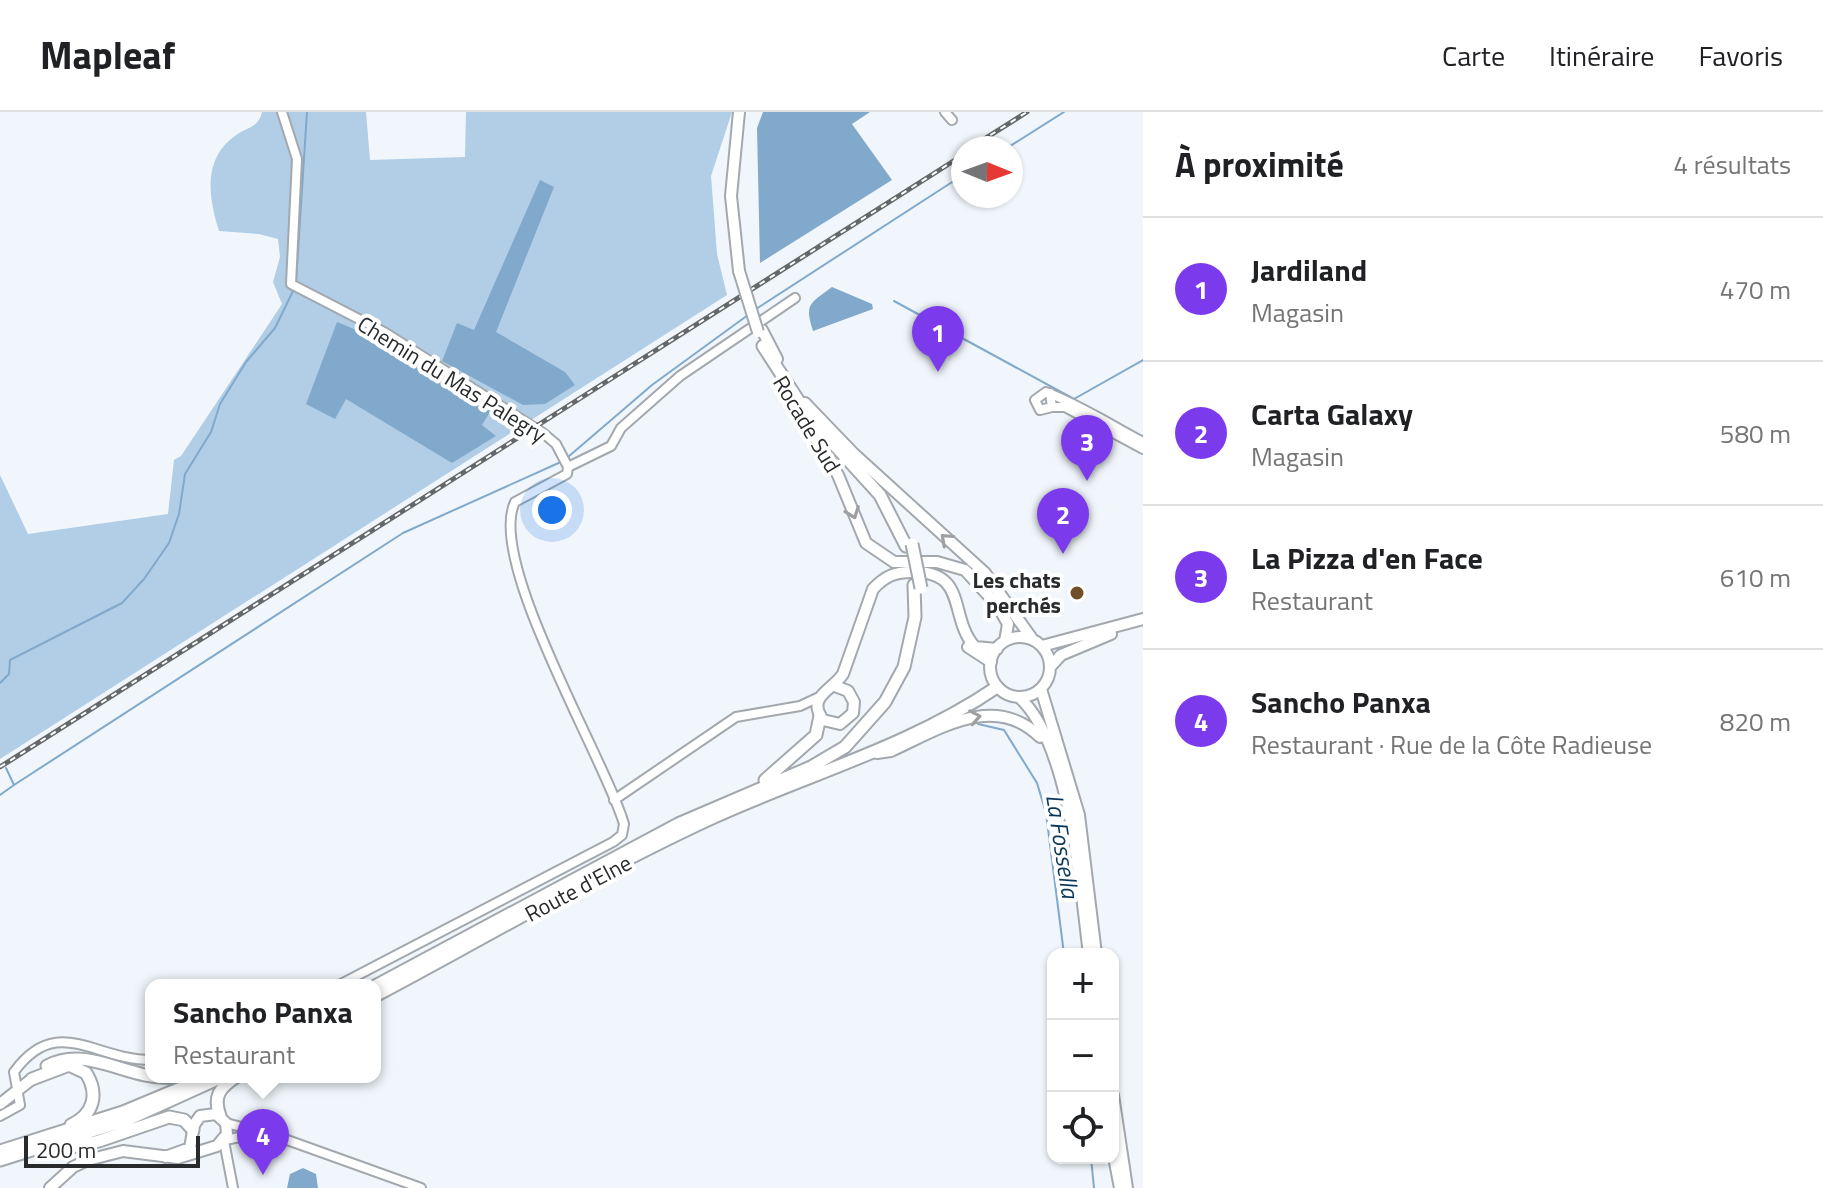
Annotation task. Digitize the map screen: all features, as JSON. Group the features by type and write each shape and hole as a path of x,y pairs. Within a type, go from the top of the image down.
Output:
{"highway":[{"path":"763,346 800,406 880,495 909,545"},
{"path":"785,788 832,764 854,748 894,702 918,643 918,587 909,545 887,494 854,454"},
{"path":"678,824 811,767 857,735 885,702 904,667 918,587"},
{"path":"785,788 877,753 997,687"},
{"path":"678,824 766,780 816,735 818,708"},
{"name":"Route d'Elne","path":"381,995 677,835 785,788"},
{"name":"Route d'Elne","path":"381,983 678,824"},
{"path":"32,1079 48,1065 73,1058 145,1075"},
{"path":"0,1149 76,1123 92,1103 92,1083 77,1067 55,1069 32,1079"},
{"path":"0,1149 123,1112 191,1083"},
{"path":"0,1162 127,1120 209,1083"},
{"path":"223,1120 216,1099 220,1090 229,1083"},
{"path":"0,1162 99,1141 169,1117 184,1120 193,1132"}],"main road":[{"name":"Rocade Sud","path":"742,112 731,196 741,271 763,346 779,380 838,475 866,543 894,562 937,562 965,570 998,606 1008,624 1001,645"},
{"name":"Rocade Sud","path":"760,331 806,404 854,454 985,573 1037,643"},
{"path":"1088,948 1072,816 1046,744 1029,707 1019,697 997,687 991,662 962,638 950,600 939,583 918,577 897,578 877,594 854,658 848,691 854,702 849,719 830,723 818,708 821,692 835,686 849,658 873,589 882,580 901,572 927,572 944,579 951,588 968,638 975,647 1001,645 1019,637 1037,643 1092,634 1143,618"},
{"path":"1095,948 1079,815 1041,689 1050,667 1061,655 1143,618"},
{"path":"1037,643 1050,667"},
{"path":"991,662 1001,645"},
{"path":"835,686 848,691"},
{"path":"1019,697 1041,689"},
{"path":"877,753 891,751 981,714 1020,721 1046,744"},
{"path":"0,1104 32,1079"},
{"path":"50,1188 73,1167 104,1155 123,1151 165,1157 190,1155 224,1140 223,1120 210,1113 200,1116 190,1148 165,1157"},
{"path":"193,1132 209,1147"},
{"path":"1119,1135 1127,1188"},
{"path":"1115,1164 1120,1188"}],"street":[{"name":"Chemin du Mas Palegry","path":"282,112 297,159 291,284 384,332 543,433 562,453 568,465"},
{"path":"945,112 952,120"},
{"path":"350,979 613,842 624,829 533,615 510,528 515,502 560,480 567,474 568,465 611,446 621,428 680,376 795,298"},
{"path":"1143,442 1050,393 1041,392 1035,400 1040,410 1065,407 1143,449"},
{"path":"1050,393 1052,407"},
{"path":"614,800 736,717 800,706 818,708"},
{"path":"0,1116 20,1105 14,1072 26,1054 44,1043 65,1041 121,1057 145,1059"},
{"path":"223,1120 421,1188"},
{"path":"231,1188 224,1140 266,1134"},
{"path":"209,1147 222,1157 231,1188"}],"shaded area":[{"path":"262,112 366,112 370,160 465,157 466,112 732,112 711,176 717,254 727,295 0,759 0,475 28,534 168,514 174,460 181,456 282,304 273,282 280,257 278,239 259,234 219,231 212,203 211,176 220,151 257,122"},
{"path":"763,112 870,112 852,124 892,180 760,263 757,128"},
{"path":"540,180 554,187 496,332 565,372 575,385 545,404 523,405 442,361 457,323 474,330"},
{"path":"832,287 872,304 873,309 813,331 809,309 818,297"},
{"path":"337,322 383,341 493,407 482,425 496,436 452,463 346,399 335,419 306,404"},
{"path":"303,1168 316,1174 318,1188 287,1188 290,1174"}],"waterway":[{"path":"296,282 307,112"},
{"path":"1023,138 1064,112"},
{"path":"756,309 951,183"},
{"path":"0,683 9,674 10,660 122,603 144,579 169,543 179,514 185,474 211,432 220,404 246,362 275,328 294,289"},
{"path":"894,301 1074,399 1143,360"},
{"path":"568,457 652,385 748,315"},
{"path":"14,785 403,533 563,461"},
{"name":"La Fossella","path":"978,724 1004,730 1037,783 1046,813 1063,948"},
{"path":"0,795 14,785 6,768"},
{"name":"La Fossella","path":"1092,1164 1094,1188"}],"railway":[{"path":"989,136 1027,112"},
{"path":"0,767 951,163"}],"place":[{"name":"Jardiland","path":"938,372"},
{"name":"La Pizza d'en Face","path":"1087,481"},
{"name":"Carta Galaxy","path":"1063,554"},
{"name":"Les chats perchés","path":"1077,593"},
{"name":"Sancho Panxa","path":"263,1175"}]}
